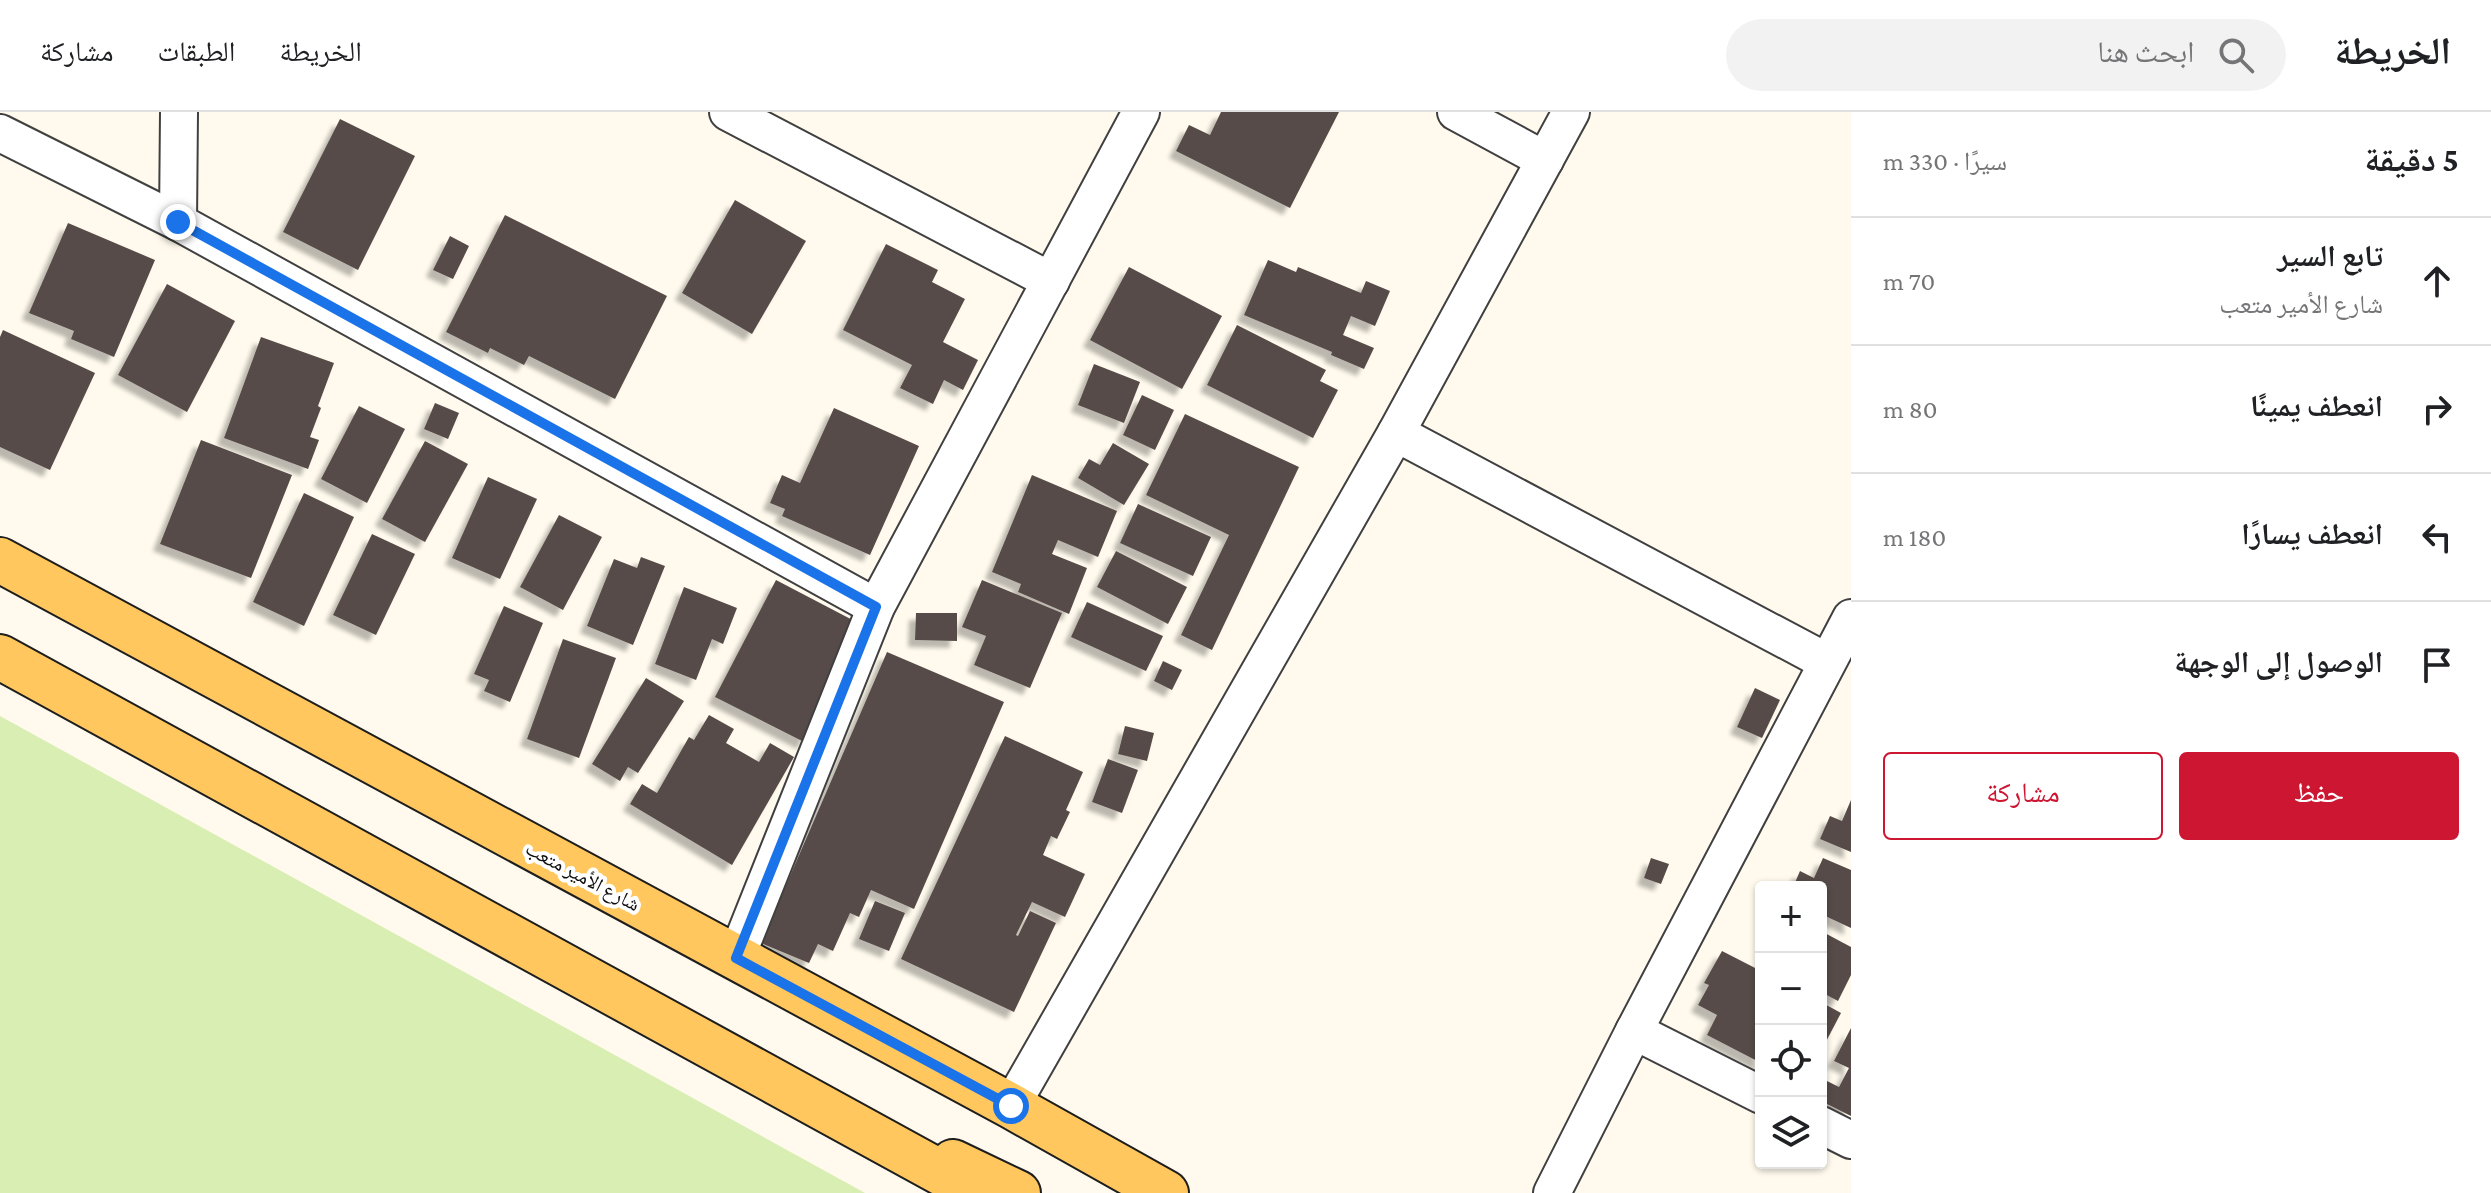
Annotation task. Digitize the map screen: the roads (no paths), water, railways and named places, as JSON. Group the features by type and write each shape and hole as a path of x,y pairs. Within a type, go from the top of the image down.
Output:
{"main road":[{"name":"شارع الأمير متعب","path":"0,560 1011,1106 1166,1193"},
{"path":"0,657 978,1193"},
{"path":"730,1057 1018,1193"},
{"path":"1011,1106 1136,1193"}],"street":[{"path":"178,222 179,112"},
{"path":"728,112 1051,281"},
{"path":"736,958 876,607 1141,112"},
{"path":"1456,112 1545,160"},
{"path":"1011,1106 1396,433 1571,112"},
{"path":"0,133 178,222 876,607"},
{"path":"1396,433 1827,662"},
{"path":"1552,1193 1851,618"},
{"path":"1634,1031 1755,1092"},
{"path":"1827,1128 1851,1140"}]}
